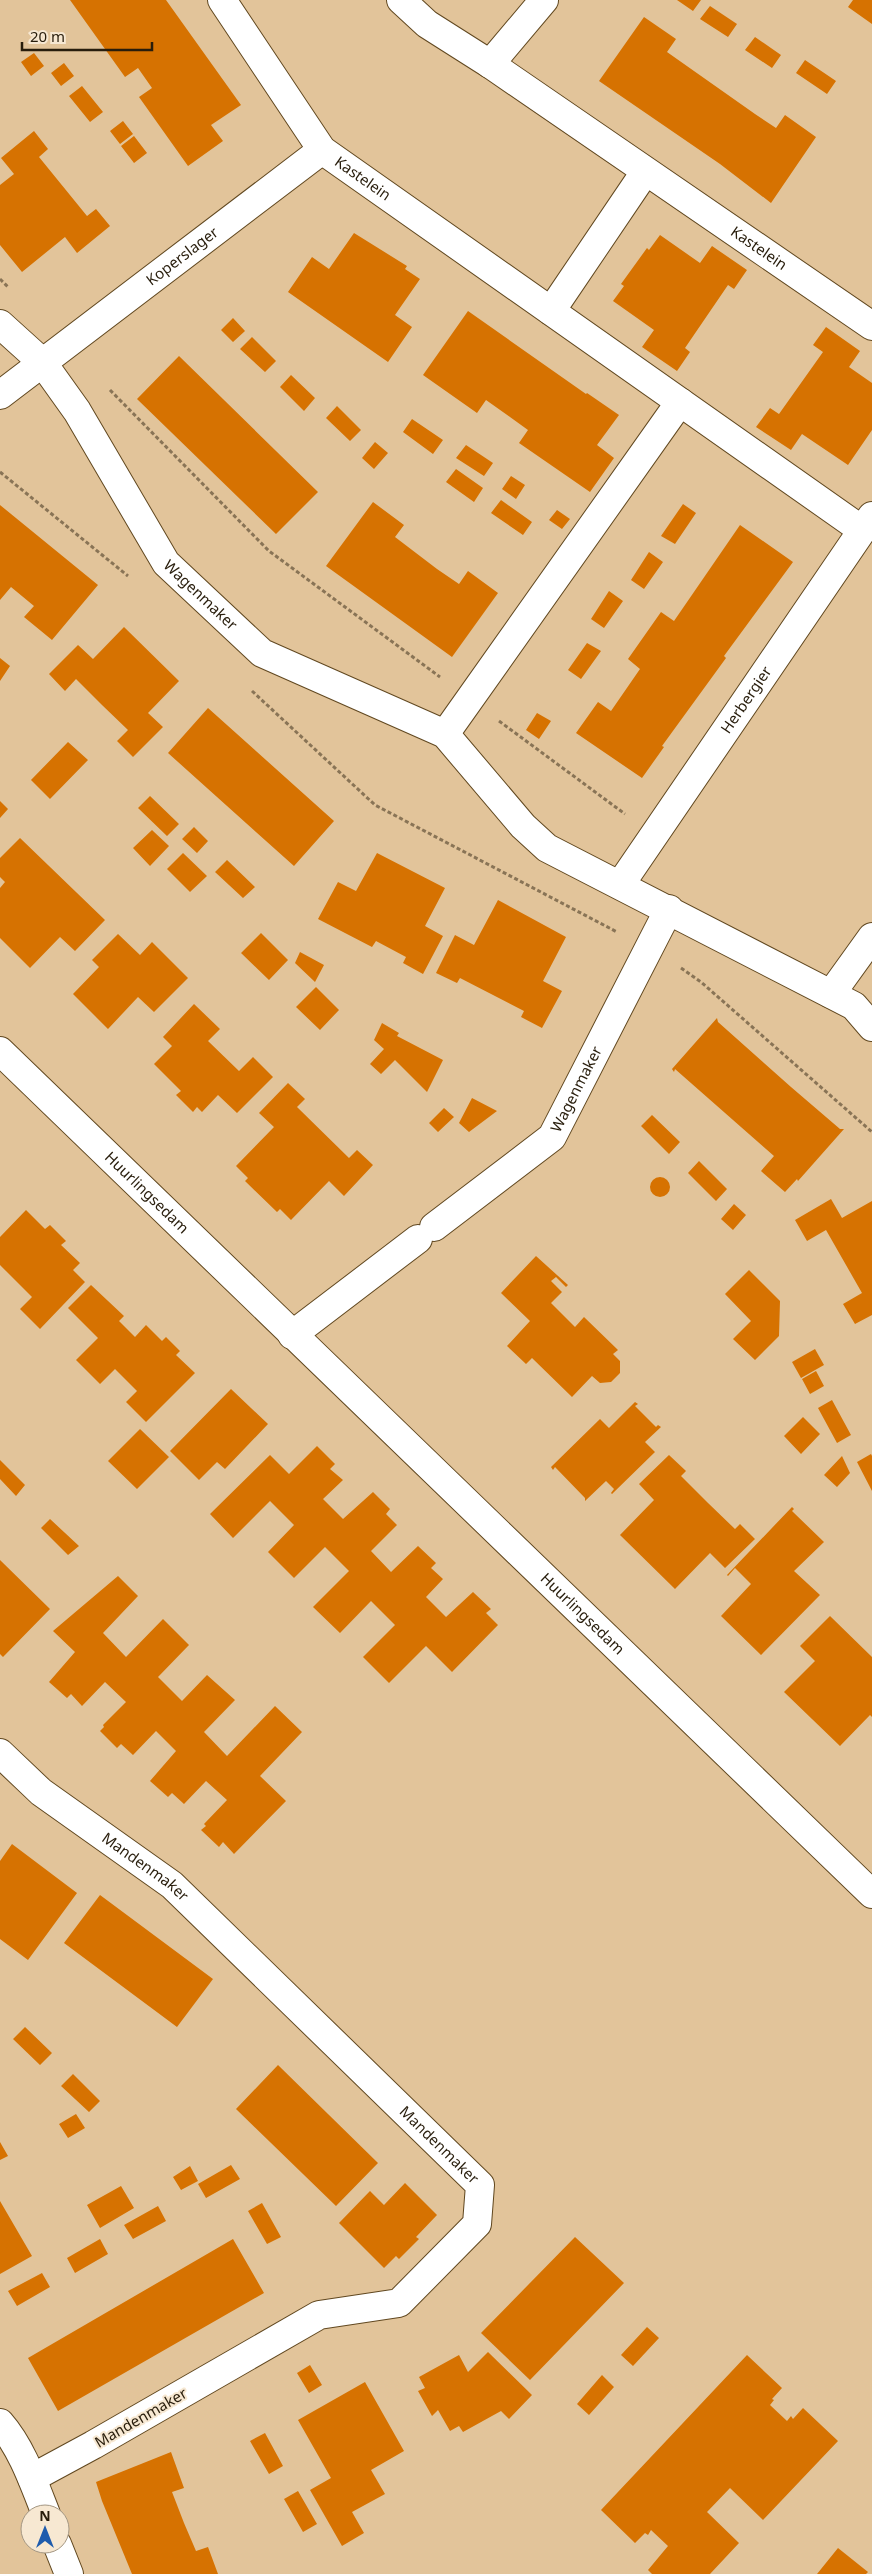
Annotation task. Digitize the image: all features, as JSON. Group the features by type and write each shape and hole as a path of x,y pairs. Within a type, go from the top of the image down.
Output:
{"street":[{"name":"Kastelein","path":"222,0 322,150 680,402 867,523"},
{"name":"Kastelein","path":"401,0 427,24 490,64 872,326"},
{"path":"490,64 544,0"},
{"name":"Koperslager","path":"42,362 322,150"},
{"path":"551,311 645,172"},
{"name":"Wagenmaker","path":"0,324 42,362 77,412 166,563 262,653 445,734 523,826 547,848 669,909 854,1006 872,1027"},
{"path":"0,395 42,362"},
{"path":"445,734 680,402"},
{"name":"Herbergier","path":"620,884 867,523"},
{"name":"Wagenmaker","path":"292,1335 552,1137 658,954 669,909"},
{"path":"831,994 872,937"},
{"name":"Huurlingsedam","path":"0,1051 872,1894"},
{"name":"Mandenmaker","path":"0,1753 41,1792 172,1885 480,2184 477,2224 398,2303 319,2314 93,2445 32,2478"},
{"path":"0,2424 7,2431 32,2478 42,2504"}],"path":[{"path":"0,279 13,292"},
{"path":"106,386 269,551 654,835"},
{"path":"0,472 131,578"},
{"path":"246,685 375,805 658,954 701,982 872,1132"}],"building":[{"path":"70,0 166,0 241,105 211,125 223,141 188,166 139,97 152,88 138,68 125,77"},
{"path":"677,0 701,0 693,11"},
{"path":"853,0 872,0 872,24 848,7"},
{"path":"710,6 737,24 728,37 700,19"},
{"path":"644,17 676,39 667,52 755,114 776,128 785,115 816,137 771,203 720,164 599,81"},
{"path":"755,37 781,55 772,68 745,50"},
{"path":"34,53 44,66 31,76 21,62"},
{"path":"805,60 836,81 827,94 796,73"},
{"path":"64,63 74,76 61,86 51,73"},
{"path":"82,86 103,112 90,122 69,96"},
{"path":"123,121 133,134 120,144 110,131"},
{"path":"34,131 48,149 39,157 87,216 96,209 110,226 77,253 65,237 22,272 0,245 0,185 14,174 1,158"},
{"path":"134,136 147,153 134,163 121,146"},
{"path":"354,233 407,266 405,269 420,279 395,315 412,327 388,362 288,292 312,257 329,269"},
{"path":"660,235 700,263 712,246 747,270 734,289 728,285 685,348 690,352 677,371 642,347 654,330 613,301 624,286 621,284 647,248 649,250"},
{"path":"468,311 619,415 597,445 614,458 590,492 519,443 528,430 486,400 477,413 423,375"},
{"path":"233,318 245,331 233,342 221,330"},
{"path":"826,327 860,351 849,367 872,383 872,430 848,465 802,434 791,450 756,427 770,408 779,414 823,352 813,345"},
{"path":"252,337 276,361 265,372 240,349"},
{"path":"179,356 318,492 276,534 137,399"},
{"path":"291,375 315,398 304,411 280,387"},
{"path":"337,406 361,430 350,441 326,418"},
{"path":"412,419 443,440 433,454 403,432"},
{"path":"375,442 388,453 374,469 362,458"},
{"path":"466,445 493,463 484,476 456,458"},
{"path":"456,469 483,488 474,502 446,482"},
{"path":"511,476 525,485 516,499 502,489"},
{"path":"501,500 532,522 523,535 491,513"},
{"path":"373,502 404,525 395,537 437,569 459,584 468,571 498,593 452,657 326,566"},
{"path":"683,504 696,513 675,544 661,536"},
{"path":"0,505 98,585 52,640 24,617 34,606 11,587 0,600"},
{"path":"557,510 570,519 562,529 549,520"},
{"path":"740,525 793,562 724,656 726,658 662,746 664,747 642,778 576,733 598,702 611,711 640,669 628,659 661,612 674,621"},
{"path":"649,552 663,562 644,589 631,580"},
{"path":"609,591 623,601 604,628 591,619"},
{"path":"124,627 179,681 148,713 163,727 133,757 117,741 128,730 76,679 65,691 49,674 78,645 93,659"},
{"path":"587,643 601,651 581,679 568,670"},
{"path":"0,658 10,666 0,681"},
{"path":"208,708 334,821 294,866 168,753"},
{"path":"537,713 551,721 539,739 526,730"},
{"path":"68,742 88,760 50,799 31,780"},
{"path":"150,796 179,824 167,836 138,808"},
{"path":"0,801 8,809 0,818"},
{"path":"194,827 208,841 197,853 182,839"},
{"path":"152,830 169,846 150,866 133,848"},
{"path":"20,838 105,920 75,951 60,937 30,968 0,938 0,888 5,882 0,877 0,858"},
{"path":"183,853 207,876 190,892 167,869"},
{"path":"377,853 445,888 425,926 443,936 423,974 403,963 406,957 376,941 372,947 318,919 338,882 356,891"},
{"path":"227,860 255,887 243,898 215,872"},
{"path":"498,900 566,937 543,981 562,991 542,1028 521,1017 524,1011 460,978 457,983 436,973 455,935 474,945"},
{"path":"261,933 288,960 269,980 241,953"},
{"path":"118,934 140,955 152,942 188,978 154,1012 138,997 108,1029 73,994 99,967 92,960"},
{"path":"300,952 324,965 315,982 295,963"},
{"path":"316,987 339,1010 320,1030 296,1007"},
{"path":"194,1004 220,1029 208,1041 239,1071 253,1057 273,1077 237,1113 218,1095 202,1112 197,1107 193,1112 176,1095 181,1091 154,1064 172,1046 163,1037"},
{"path":"717,1018 718,1022 791,1087 840,1129 844,1129 798,1181 797,1179 785,1192 761,1171 774,1156 675,1069 674,1072 672,1069"},
{"path":"382,1023 399,1033 397,1036 443,1060 427,1092 395,1060 381,1074 370,1064 384,1049 374,1040"},
{"path":"288,1083 305,1099 297,1107 349,1158 357,1150 373,1165 344,1196 329,1181 291,1220 280,1209 277,1212 245,1181 248,1178 236,1166 274,1127 259,1113"},
{"path":"472,1098 497,1111 469,1132 459,1123"},
{"path":"444,1108 454,1117 438,1132 429,1123"},
{"path":"652,1115 680,1142 669,1154 641,1126"},
{"path":"699,1161 727,1189 716,1201 688,1173"},
{"path":"660,1177 667,1180 670,1187 667,1194 660,1197 653,1194 650,1187 653,1180"},
{"path":"831,1199 842,1218 872,1201 872,1315 855,1324 843,1304 862,1293 826,1230 807,1241 795,1220"},
{"path":"734,1204 746,1215 733,1230 721,1219"},
{"path":"26,1210 45,1229 50,1225 66,1241 61,1245 80,1263 73,1270 85,1282 40,1329 20,1309 32,1297 0,1265 0,1237"},
{"path":"536,1256 568,1285 566,1287 556,1277 551,1281 562,1292 551,1303 575,1327 584,1317 618,1350 613,1354 620,1361 620,1373 611,1382 600,1383 592,1376 572,1397 532,1358 526,1364 507,1346 530,1321 501,1293"},
{"path":"749,1270 780,1301 779,1336 755,1360 733,1339 751,1321 725,1294"},
{"path":"91,1285 124,1316 119,1321 135,1337 146,1325 162,1341 166,1337 180,1351 176,1355 195,1373 146,1422 126,1402 137,1391 115,1369 100,1384 76,1360 98,1338 68,1308"},
{"path":"815,1349 824,1365 801,1378 792,1362"},
{"path":"816,1371 824,1386 810,1394 802,1379"},
{"path":"231,1389 268,1424 225,1469 217,1462 199,1480 170,1451"},
{"path":"832,1400 851,1435 837,1443 818,1408"},
{"path":"635,1402 638,1404 635,1406 656,1427 658,1425 661,1427 645,1442 655,1452 612,1494 614,1489 606,1481 585,1501 585,1498 555,1467 553,1470 551,1467 600,1419 609,1428"},
{"path":"803,1417 820,1434 801,1454 784,1436"},
{"path":"140,1429 169,1457 137,1489 108,1461"},
{"path":"317,1446 335,1464 330,1469 343,1480 323,1499 343,1519 373,1492 390,1509 386,1514 397,1525 371,1551 391,1572 418,1546 436,1563 431,1568 443,1579 426,1597 446,1617 473,1592 491,1609 486,1613 498,1625 452,1672 426,1646 389,1683 363,1657 395,1625 371,1601 340,1633 313,1607 349,1571 325,1547 294,1578 268,1552 294,1525 270,1501 233,1538 210,1514 270,1455 289,1474"},
{"path":"871,1454 872,1456 872,1491 857,1462"},
{"path":"669,1455 686,1471 681,1476 708,1503 735,1529 740,1524 755,1539 725,1568 710,1553 675,1589 620,1535 654,1500 639,1484"},
{"path":"842,1456 850,1473 837,1487 824,1475"},
{"path":"0,1460 25,1485 16,1496 0,1479"},
{"path":"792,1507 794,1509 792,1511 824,1542 794,1571 820,1595 761,1655 721,1616 751,1584 735,1568 727,1575"},
{"path":"50,1519 79,1546 68,1555 41,1528"},
{"path":"0,1560 50,1609 3,1657 0,1654"},
{"path":"118,1576 138,1596 103,1633 126,1657 163,1619 189,1645 158,1677 182,1701 207,1675 235,1700 204,1732 227,1756 275,1706 302,1732 260,1776 286,1801 234,1854 223,1842 219,1847 201,1830 206,1826 204,1824 227,1800 206,1781 184,1804 172,1793 168,1797 150,1781 176,1751 156,1731 133,1755 121,1744 117,1748 100,1731 104,1727 103,1725 126,1702 105,1682 82,1706 71,1694 67,1698 49,1682 75,1652 53,1631"},
{"path":"830,1616 872,1657 872,1717 870,1715 840,1746 784,1692 815,1661 800,1646"},
{"path":"12,1844 77,1893 28,1960 0,1939 0,1861"},
{"path":"100,1895 213,1979 177,2027 64,1943"},
{"path":"25,2027 52,2053 40,2065 13,2039"},
{"path":"278,2065 378,2163 336,2206 236,2109"},
{"path":"73,2074 100,2101 89,2112 61,2086"},
{"path":"76,2114 85,2128 68,2138 59,2124"},
{"path":"0,2142 8,2156 0,2160"},
{"path":"231,2165 240,2179 206,2198 198,2184"},
{"path":"190,2166 198,2181 181,2190 173,2177"},
{"path":"405,2183 437,2215 416,2237 419,2239 399,2259 396,2256 384,2268 339,2223 370,2191 384,2205"},
{"path":"121,2186 134,2208 100,2228 87,2205"},
{"path":"0,2201 32,2256 0,2274"},
{"path":"262,2203 281,2237 267,2244 248,2211"},
{"path":"158,2206 166,2221 133,2239 124,2225"},
{"path":"575,2237 624,2283 530,2380 481,2333"},
{"path":"100,2239 108,2254 75,2273 67,2258"},
{"path":"233,2239 264,2293 58,2411 28,2358"},
{"path":"42,2273 50,2287 17,2306 8,2291"},
{"path":"647,2327 659,2338 633,2366 621,2355"},
{"path":"488,2352 532,2395 509,2419 501,2411 463,2432 459,2426 450,2431 438,2410 432,2416 418,2391 425,2388 419,2377 459,2355 468,2372"},
{"path":"747,2355 782,2388 772,2399 774,2400 770,2405 787,2421 791,2416 793,2419 803,2408 838,2441 763,2520 730,2488 707,2512 739,2543 710,2574 652,2574 648,2570 668,2546 651,2530 648,2535 645,2533 635,2543 601,2510"},
{"path":"310,2365 322,2385 309,2393 297,2373"},
{"path":"602,2375 614,2387 589,2415 577,2404"},
{"path":"365,2382 404,2451 371,2470 385,2494 352,2512 364,2533 342,2546 310,2490 331,2478 298,2420"},
{"path":"265,2433 283,2466 269,2474 250,2441"},
{"path":"171,2452 184,2488 172,2492 196,2551 208,2547 218,2574 132,2574 102,2501 96,2482"},
{"path":"298,2491 317,2524 303,2532 284,2499"},
{"path":"838,2548 868,2572 866,2574 817,2574"}]}
